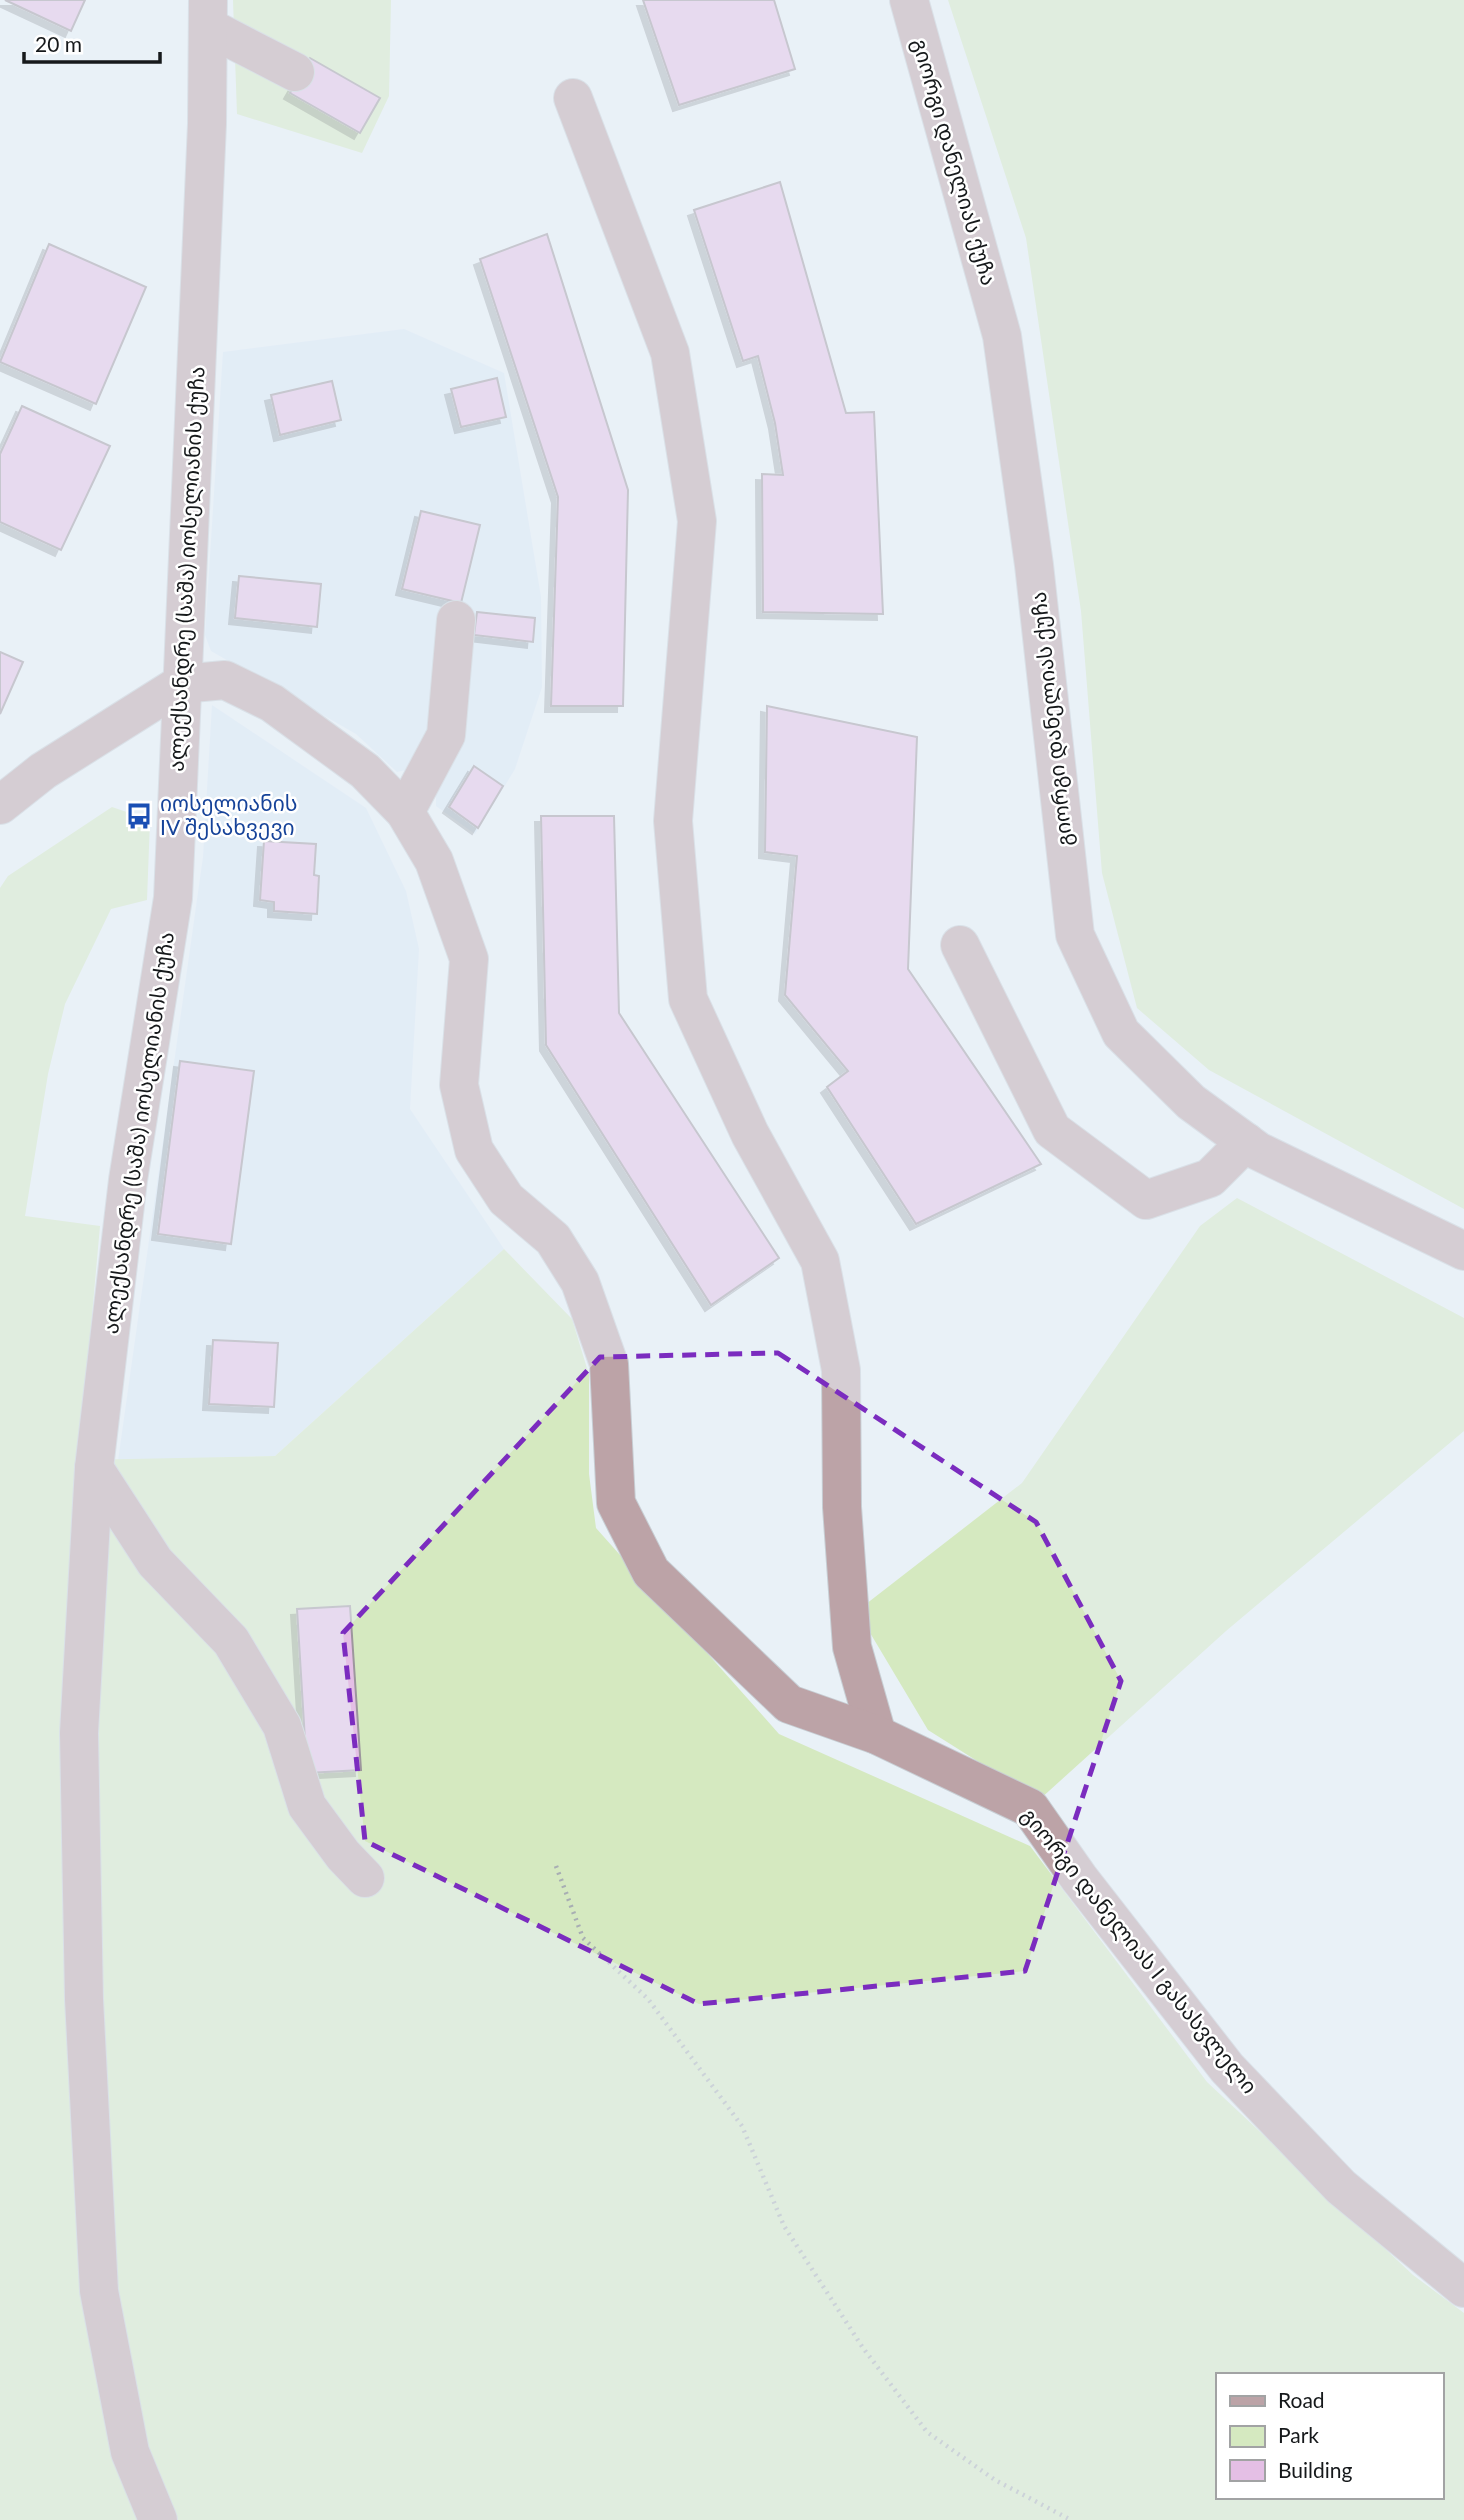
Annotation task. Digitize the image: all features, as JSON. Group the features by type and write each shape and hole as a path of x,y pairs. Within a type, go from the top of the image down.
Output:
{"street":[{"name":"გიორგი დანელიას ქუჩა","path":"909,0 1002,336 1034,565 1076,935 1121,1033 1191,1102 1258,1151 1464,1251"},
{"path":"208,13 295,72"},
{"name":"ალექსანდრე (საშა) იოსელიანის ქუჩა","path":"158,2520 130,2452 99,2291 84,1999 79,1733 94,1468 128,1180 173,898 181,684 192,518 207,124 208,13"},
{"path":"573,98 670,353 696,521 673,821 688,999 750,1134 820,1261 841,1370 842,1507 852,1647 877,1735"},
{"path":"405,813 446,735 456,620"},
{"name":"გიორგი დანელიას I გასასვლელი","path":"181,684 225,680 272,703 365,771 405,813 433,861 469,959 458,1085 474,1150 506,1199 553,1239 580,1282 609,1364 616,1503 651,1572 789,1704 877,1735 1030,1808 1079,1878 1227,2068 1341,2187 1464,2288"},
{"path":"0,804 43,771 181,684"},
{"path":"960,945 1052,1130 1146,1200 1210,1178 1246,1142"},
{"path":"94,1468 155,1562 231,1641 282,1726 307,1806 343,1855 365,1878"}],"path":[{"path":"556,1866 583,1938 648,1998 742,2126 784,2226 863,2348 927,2432 995,2480 1071,2520"}],"highlighted area":[{"path":"778,1353 1036,1522 1121,1681 1025,1971 699,2004 365,1841 343,1633 600,1357"}],"shaded area":[{"path":"404,329 504,373 541,597 542,687 515,769 475,834 436,806 436,792 410,769 397,772 356,734 211,651 205,635 223,352"},
{"path":"212,705 366,808 406,891 419,949 410,1109 504,1249 275,1456 118,1461 203,857"}],"green space":[{"path":"233,0 391,0 389,96 362,153 237,114"},
{"path":"948,0 1464,0 1464,1209 1209,1070 1137,1008 1102,873 1081,611 1026,238"},
{"path":"112,807 150,820 147,900 111,909 65,1004 48,1074 25,1216 100,1226 79,1460 275,1456 504,1249 572,1319 589,1375 589,1474 596,1528 779,1734 1030,1846 1207,2082 1413,2275 1464,2313 1464,2520 0,2520 0,888 8,876"},
{"path":"1237,1198 1464,1318 1464,1431 1226,1631 1039,1800 928,1730 857,1611 1022,1483 1200,1226"}],"building":[{"path":"5,0 85,0 71,31"},
{"path":"643,0 774,0 795,69 679,105"},
{"path":"310,58 380,98 360,133 290,93"},
{"path":"780,182 846,413 874,412 883,614 763,612 762,474 783,475 775,423 758,356 743,361 694,210"},
{"path":"547,234 628,490 623,706 551,706 558,497 480,259"},
{"path":"49,244 146,287 96,404 0,362"},
{"path":"497,378 506,417 461,427 451,389"},
{"path":"332,381 341,420 280,435 271,395"},
{"path":"22,406 110,446 61,550 0,522 0,454"},
{"path":"421,511 480,525 461,603 402,589"},
{"path":"239,576 321,584 317,627 235,618"},
{"path":"477,612 535,618 533,642 474,635"},
{"path":"0,652 23,662 0,714"},
{"path":"767,706 917,737 908,969 1041,1164 916,1224 827,1087 848,1071 785,995 797,856 765,852"},
{"path":"474,766 503,786 478,828 449,807"},
{"path":"541,816 614,816 619,1013 779,1258 711,1305 546,1045"},
{"path":"264,841 316,844 314,875 319,876 317,914 274,911 274,902 260,900"},
{"path":"180,1061 254,1071 231,1244 158,1234"},
{"path":"213,1340 278,1343 274,1407 209,1404"},
{"path":"350,1606 361,1770 307,1773 297,1609"}],"place":[{"name":"იოსელიანის IV შესახვევი","path":"139,816"}]}
